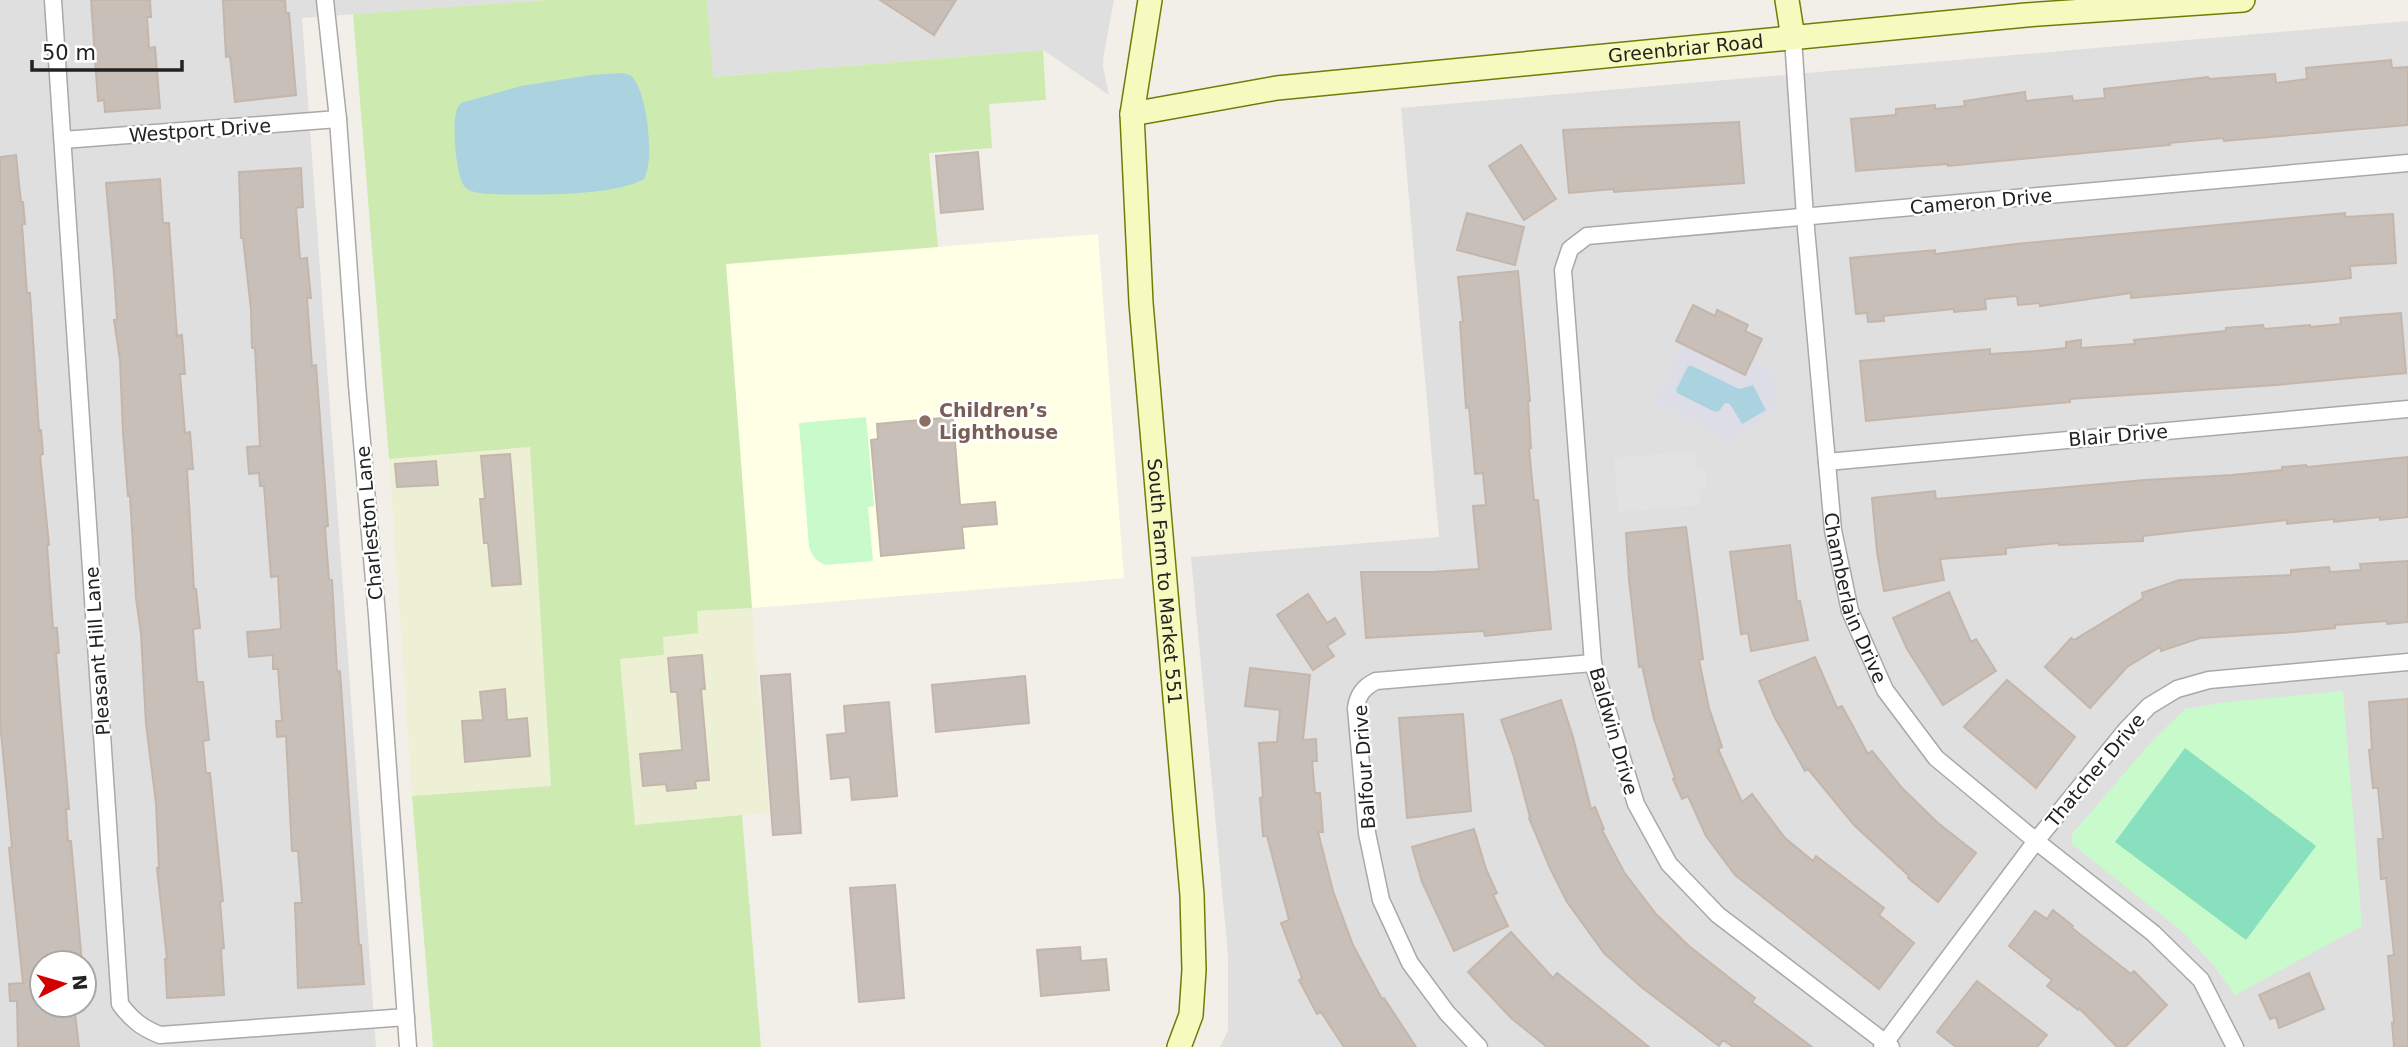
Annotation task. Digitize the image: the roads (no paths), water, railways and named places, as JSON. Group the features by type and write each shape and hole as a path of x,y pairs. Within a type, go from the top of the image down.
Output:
{"street":[{"name":"Pleasant Hill Lane","path":"53,0 120,1004 130,1018 144,1029 160,1035 406,1017"},
{"name":"Charleston Lane","path":"325,0 338,119 408,1047"},
{"name":"South Farm to Market 551","path":"1150,0 1132,114 1142,311 1192,895 1195,970 1191,1015 1179,1047"},
{"name":"Chamberlain Drive","path":"1787,0 1793,38 1805,217 1833,530 1850,611 1885,690 1936,758 2153,933 2201,980 2235,1047"},
{"name":"Greenbriar Road","path":"1132,114 1277,88 2026,15 2244,0"},
{"name":"Westport Drive","path":"63,140 338,119"},
{"name":"Cameron Drive","path":"1565,259 1570,249 1587,236 2408,163"},
{"name":"Baldwin Drive","path":"1565,259 1563,271 1593,663 1636,804 1669,864 1718,915 1886,1046"},
{"name":"Blair Drive","path":"1828,462 2408,409"},
{"name":"Thatcher Drive","path":"1886,1046 2036,841 2126,730 2149,706 2177,689 2209,680 2408,662"},
{"name":"Balfour Drive","path":"1479,1047 1447,1013 1410,963 1381,900 1367,833 1357,699 1368,685 1376,681 1593,663"}],"water":[{"path":"624,73 632,76 639,87 646,113 649,158 644,179 630,185 591,192 488,194 466,188 457,164 454,129 456,112 461,103 521,86 591,75"},
{"path":"1688,366 1739,389 1753,385 1766,410 1742,424 1730,404 1725,403 1715,412 1677,393"}],"place":[{"name":"Children’s Lighthouse","path":"925,421"}]}
